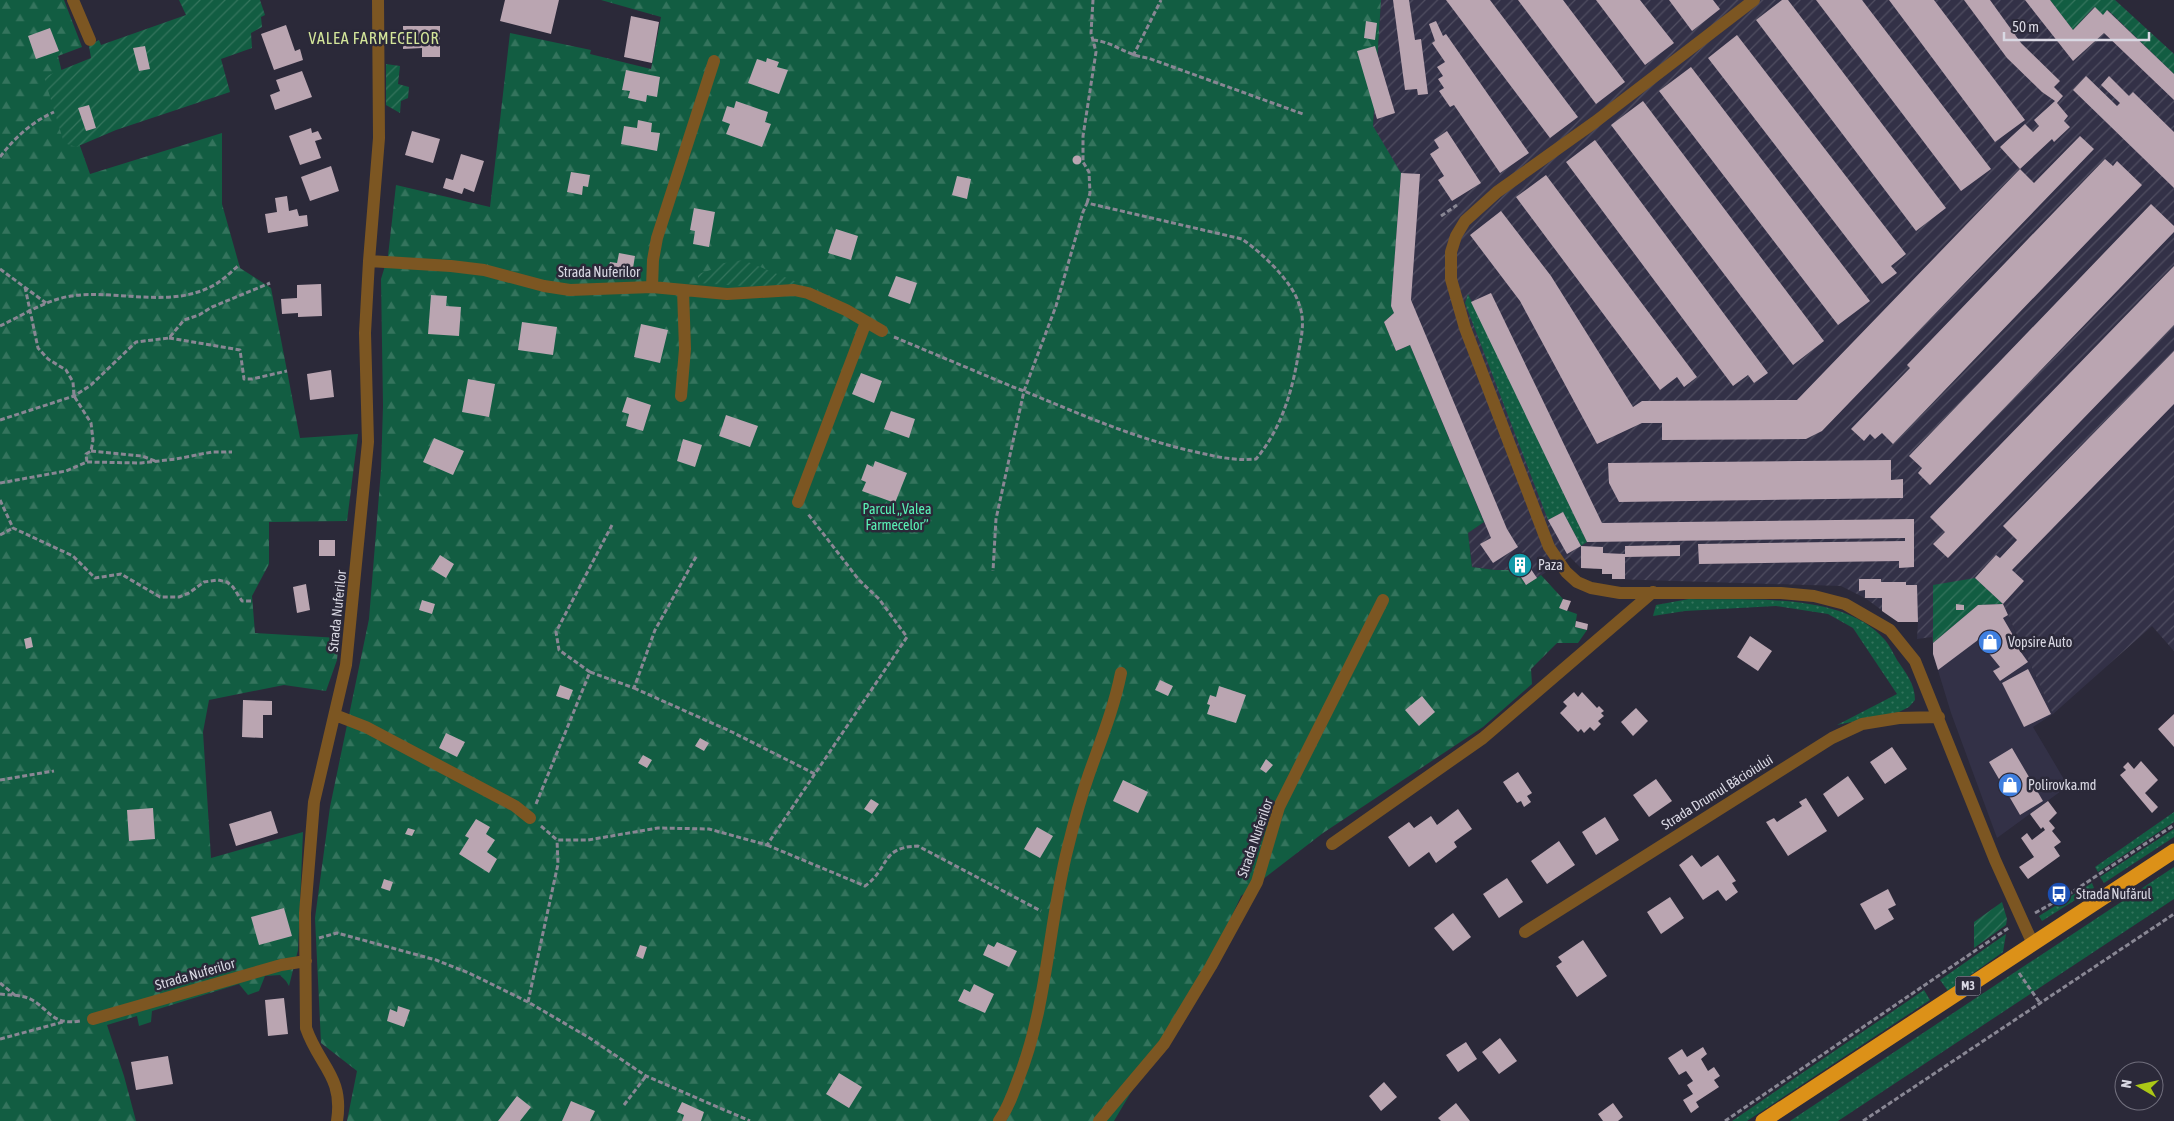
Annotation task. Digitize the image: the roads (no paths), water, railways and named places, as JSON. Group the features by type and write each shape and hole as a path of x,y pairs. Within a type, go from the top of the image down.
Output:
{"highway":[{"name":"M3","path":"1763,1121 2174,851"}],"street":[{"path":"73,0 90,40"},
{"name":"Strada Nuferilor","path":"337,1121 339,1110 337,1090 332,1074 312,1046 306,1028 305,913 314,802 346,665 368,442 365,333 368,261 379,138 378,0"},
{"path":"1754,0 1595,122 1497,192 1465,220 1456,236 1451,252 1451,279 1465,328 1549,547 1560,563 1578,582 1591,588 1620,593 1781,593 1814,596 1846,604 1890,630 1915,661 1995,860 2024,920 2033,944"},
{"name":"Strada Nuferilor","path":"652,287 653,260 657,238 714,62"},
{"name":"Strada Nuferilor","path":"368,261 484,270 544,286 570,290 652,287 727,294 794,290 808,293 882,331"},
{"path":"681,396 685,349 683,290"},
{"path":"798,502 866,322"},
{"path":"1332,844 1483,738 1653,592"},
{"name":"Strada Nuferilor","path":"1099,1121 1164,1044 1211,966 1257,882 1279,807 1383,600"},
{"path":"999,1121 1007,1110 1037,1024 1067,848 1088,776 1114,705 1121,673"},
{"path":"335,715 384,736 515,806 530,818"},
{"name":"Strada Drumul Băcioiului","path":"1525,932 1832,738 1862,724 1899,718 1939,717"},
{"name":"Strada Nuferilor","path":"93,1019 280,965 306,961"}],"place":[{"name":"Paza","path":"1520,565"},
{"name":"Vopsire Auto","path":"1990,642"},
{"name":"Polirovka.md","path":"2010,785"},
{"name":"Strada Nufărul","path":"2059,894"}],"district":[{"name":"VALEA FARMECELOR","path":"374,38"}],"park label":[{"name":"Parcul „Valea Farmecelor”","path":"897,518"}]}
